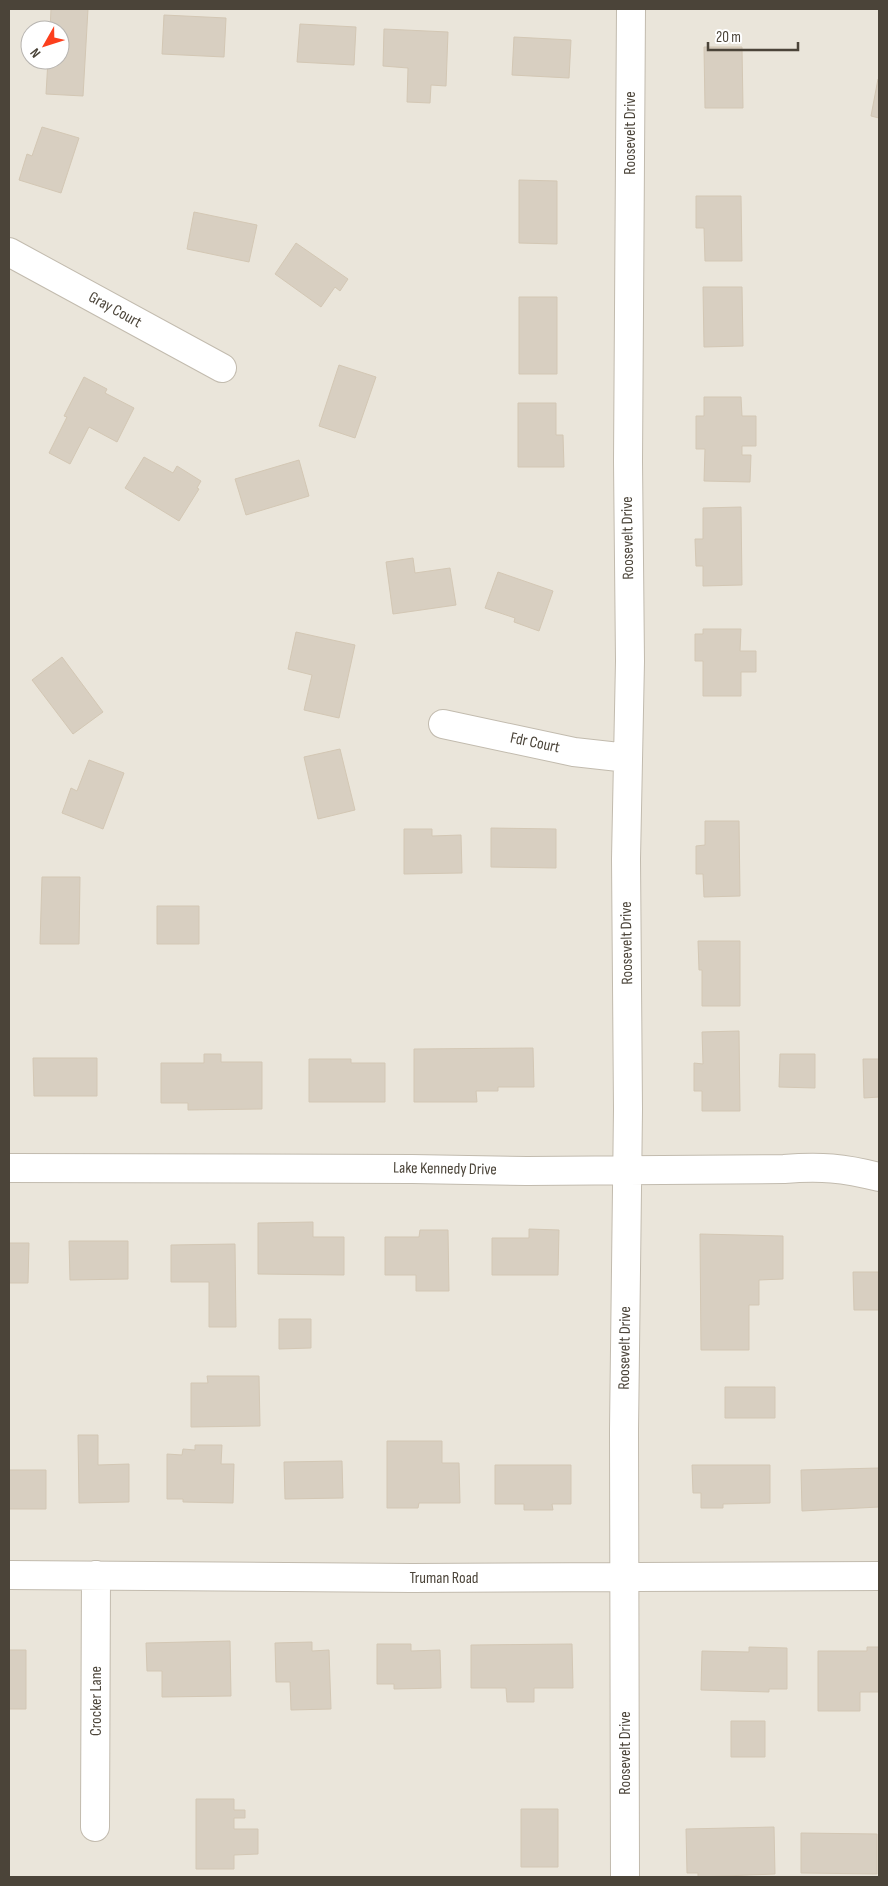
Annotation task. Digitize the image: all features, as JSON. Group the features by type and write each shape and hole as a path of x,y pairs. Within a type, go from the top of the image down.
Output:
{"street":[{"name":"Roosevelt Drive","path":"625,1877 624,1577 628,1099 626,859 630,661 628,461 632,9"},
{"name":"Gray Court","path":"9,252 222,368"},
{"name":"Fdr Court","path":"443,724 574,752 628,758"},
{"name":"Lake Kennedy Drive","path":"9,1168 412,1168 527,1171 784,1169 815,1167 846,1169 879,1177"},
{"name":"Truman Road","path":"9,1575 412,1578 879,1576"},
{"name":"Crocker Lane","path":"95,1827 96,1575"}],"shaded area":[{"path":"9,9 879,9 879,1877 9,1877"}],"building":[{"path":"51,9 88,9 83,96 46,94 47,70 70,70 70,20 50,20"},
{"path":"164,15 226,18 224,57 162,54"},
{"path":"300,24 356,27 354,65 297,62"},
{"path":"384,29 448,32 446,86 431,85 430,103 407,102 408,68 383,66"},
{"path":"514,37 571,40 569,78 512,75"},
{"path":"704,47 742,47 743,108 705,108"},
{"path":"879,80 879,118 871,116"},
{"path":"42,127 79,138 61,193 19,180 27,154 32,156"},
{"path":"519,180 557,181 557,244 519,243"},
{"path":"696,196 741,196 742,261 705,261 704,228 696,228"},
{"path":"194,212 257,225 249,262 187,249"},
{"path":"296,243 348,279 340,291 335,287 321,307 275,274"},
{"path":"703,287 742,287 743,346 704,347"},
{"path":"519,297 557,297 557,374 519,374"},
{"path":"339,365 376,377 355,438 319,426"},
{"path":"84,377 107,389 105,393 134,408 117,442 89,427 70,464 49,453 67,417 64,416"},
{"path":"704,397 741,397 742,416 756,416 756,446 742,446 742,455 751,455 750,482 704,481 705,449 696,449 696,416 704,416"},
{"path":"518,403 556,403 556,435 563,435 564,467 518,467"},
{"path":"144,457 173,473 177,466 201,481 197,488 199,489 179,521 125,488"},
{"path":"299,460 309,496 246,515 235,479"},
{"path":"741,507 742,585 703,586 703,566 696,566 695,539 703,539 703,508"},
{"path":"413,558 415,573 450,568 456,605 393,614 386,562"},
{"path":"498,572 553,591 539,631 514,622 515,618 485,608"},
{"path":"703,629 741,629 740,651 756,651 756,672 741,672 741,696 703,696 703,661 695,661 695,634 703,634"},
{"path":"296,632 355,645 339,718 304,710 312,675 288,669"},
{"path":"62,657 103,712 73,734 32,680"},
{"path":"340,749 355,810 318,819 304,757"},
{"path":"89,760 124,773 103,829 62,813 71,788 77,791"},
{"path":"705,821 739,821 740,896 704,897 703,874 696,874 696,846 705,845"},
{"path":"491,828 556,829 556,868 491,867"},
{"path":"404,829 432,829 432,836 461,835 462,873 404,874"},
{"path":"42,877 80,877 79,944 40,944"},
{"path":"157,906 199,906 199,944 157,944"},
{"path":"698,941 740,941 740,1006 702,1006 702,970 699,970"},
{"path":"739,1031 740,1111 702,1111 702,1091 694,1091 694,1063 703,1064 702,1032"},
{"path":"533,1048 534,1087 498,1087 498,1091 476,1091 477,1102 414,1102 414,1049"},
{"path":"204,1054 221,1054 221,1062 262,1062 262,1109 188,1110 188,1103 161,1103 161,1063 204,1063"},
{"path":"780,1054 815,1054 815,1088 779,1087"},
{"path":"33,1058 97,1058 97,1096 34,1096"},
{"path":"309,1059 351,1059 351,1063 385,1063 385,1102 309,1102"},
{"path":"863,1059 879,1059 879,1097 864,1098"},
{"path":"313,1222 313,1237 344,1237 344,1275 258,1274 258,1223"},
{"path":"529,1229 559,1230 558,1275 492,1275 492,1238 529,1238"},
{"path":"420,1230 448,1230 449,1291 416,1291 416,1275 385,1275 385,1237 419,1237"},
{"path":"700,1234 783,1236 783,1279 759,1280 759,1305 749,1305 749,1350 701,1350"},
{"path":"69,1241 128,1241 128,1279 70,1280"},
{"path":"9,1243 29,1243 28,1283 9,1283"},
{"path":"235,1244 236,1327 209,1327 209,1282 171,1282 171,1245"},
{"path":"853,1272 879,1272 879,1310 854,1310"},
{"path":"279,1319 311,1319 311,1348 279,1349"},
{"path":"207,1376 259,1376 260,1426 191,1427 191,1383 208,1383"},
{"path":"725,1387 775,1387 775,1418 725,1418"},
{"path":"78,1435 98,1435 98,1465 129,1464 129,1502 79,1503"},
{"path":"387,1441 442,1441 442,1463 459,1463 460,1503 419,1503 418,1508 387,1508"},
{"path":"195,1445 222,1445 221,1464 234,1464 233,1503 183,1502 183,1499 167,1499 167,1454 182,1455 183,1449 195,1450"},
{"path":"342,1461 343,1498 285,1499 284,1462"},
{"path":"495,1465 571,1465 571,1504 552,1504 553,1510 524,1510 524,1504 495,1504"},
{"path":"692,1465 770,1465 770,1503 723,1504 723,1508 701,1508 701,1493 693,1493"},
{"path":"879,1468 879,1507 802,1511 801,1470"},
{"path":"9,1470 46,1470 46,1509 9,1509"},
{"path":"230,1641 231,1696 162,1697 162,1671 147,1671 146,1643"},
{"path":"312,1642 312,1651 329,1650 331,1709 291,1710 290,1682 276,1682 275,1643"},
{"path":"377,1644 411,1644 411,1651 440,1650 441,1688 394,1689 394,1684 377,1684"},
{"path":"572,1644 573,1688 534,1688 534,1702 507,1702 506,1688 471,1688 471,1645"},
{"path":"749,1647 787,1648 787,1689 769,1689 769,1692 701,1690 702,1651 749,1652"},
{"path":"867,1647 879,1647 879,1692 860,1692 860,1711 818,1711 818,1651 867,1651"},
{"path":"9,1650 26,1650 26,1709 9,1709"},
{"path":"731,1721 765,1721 765,1757 731,1757"},
{"path":"196,1799 234,1799 234,1810 245,1810 245,1818 234,1818 234,1829 258,1829 258,1854 234,1855 234,1869 196,1869"},
{"path":"521,1809 558,1809 558,1867 521,1867"},
{"path":"774,1827 775,1874 698,1877 698,1873 687,1873 686,1829"},
{"path":"801,1833 877,1834 877,1874 801,1873"}]}
